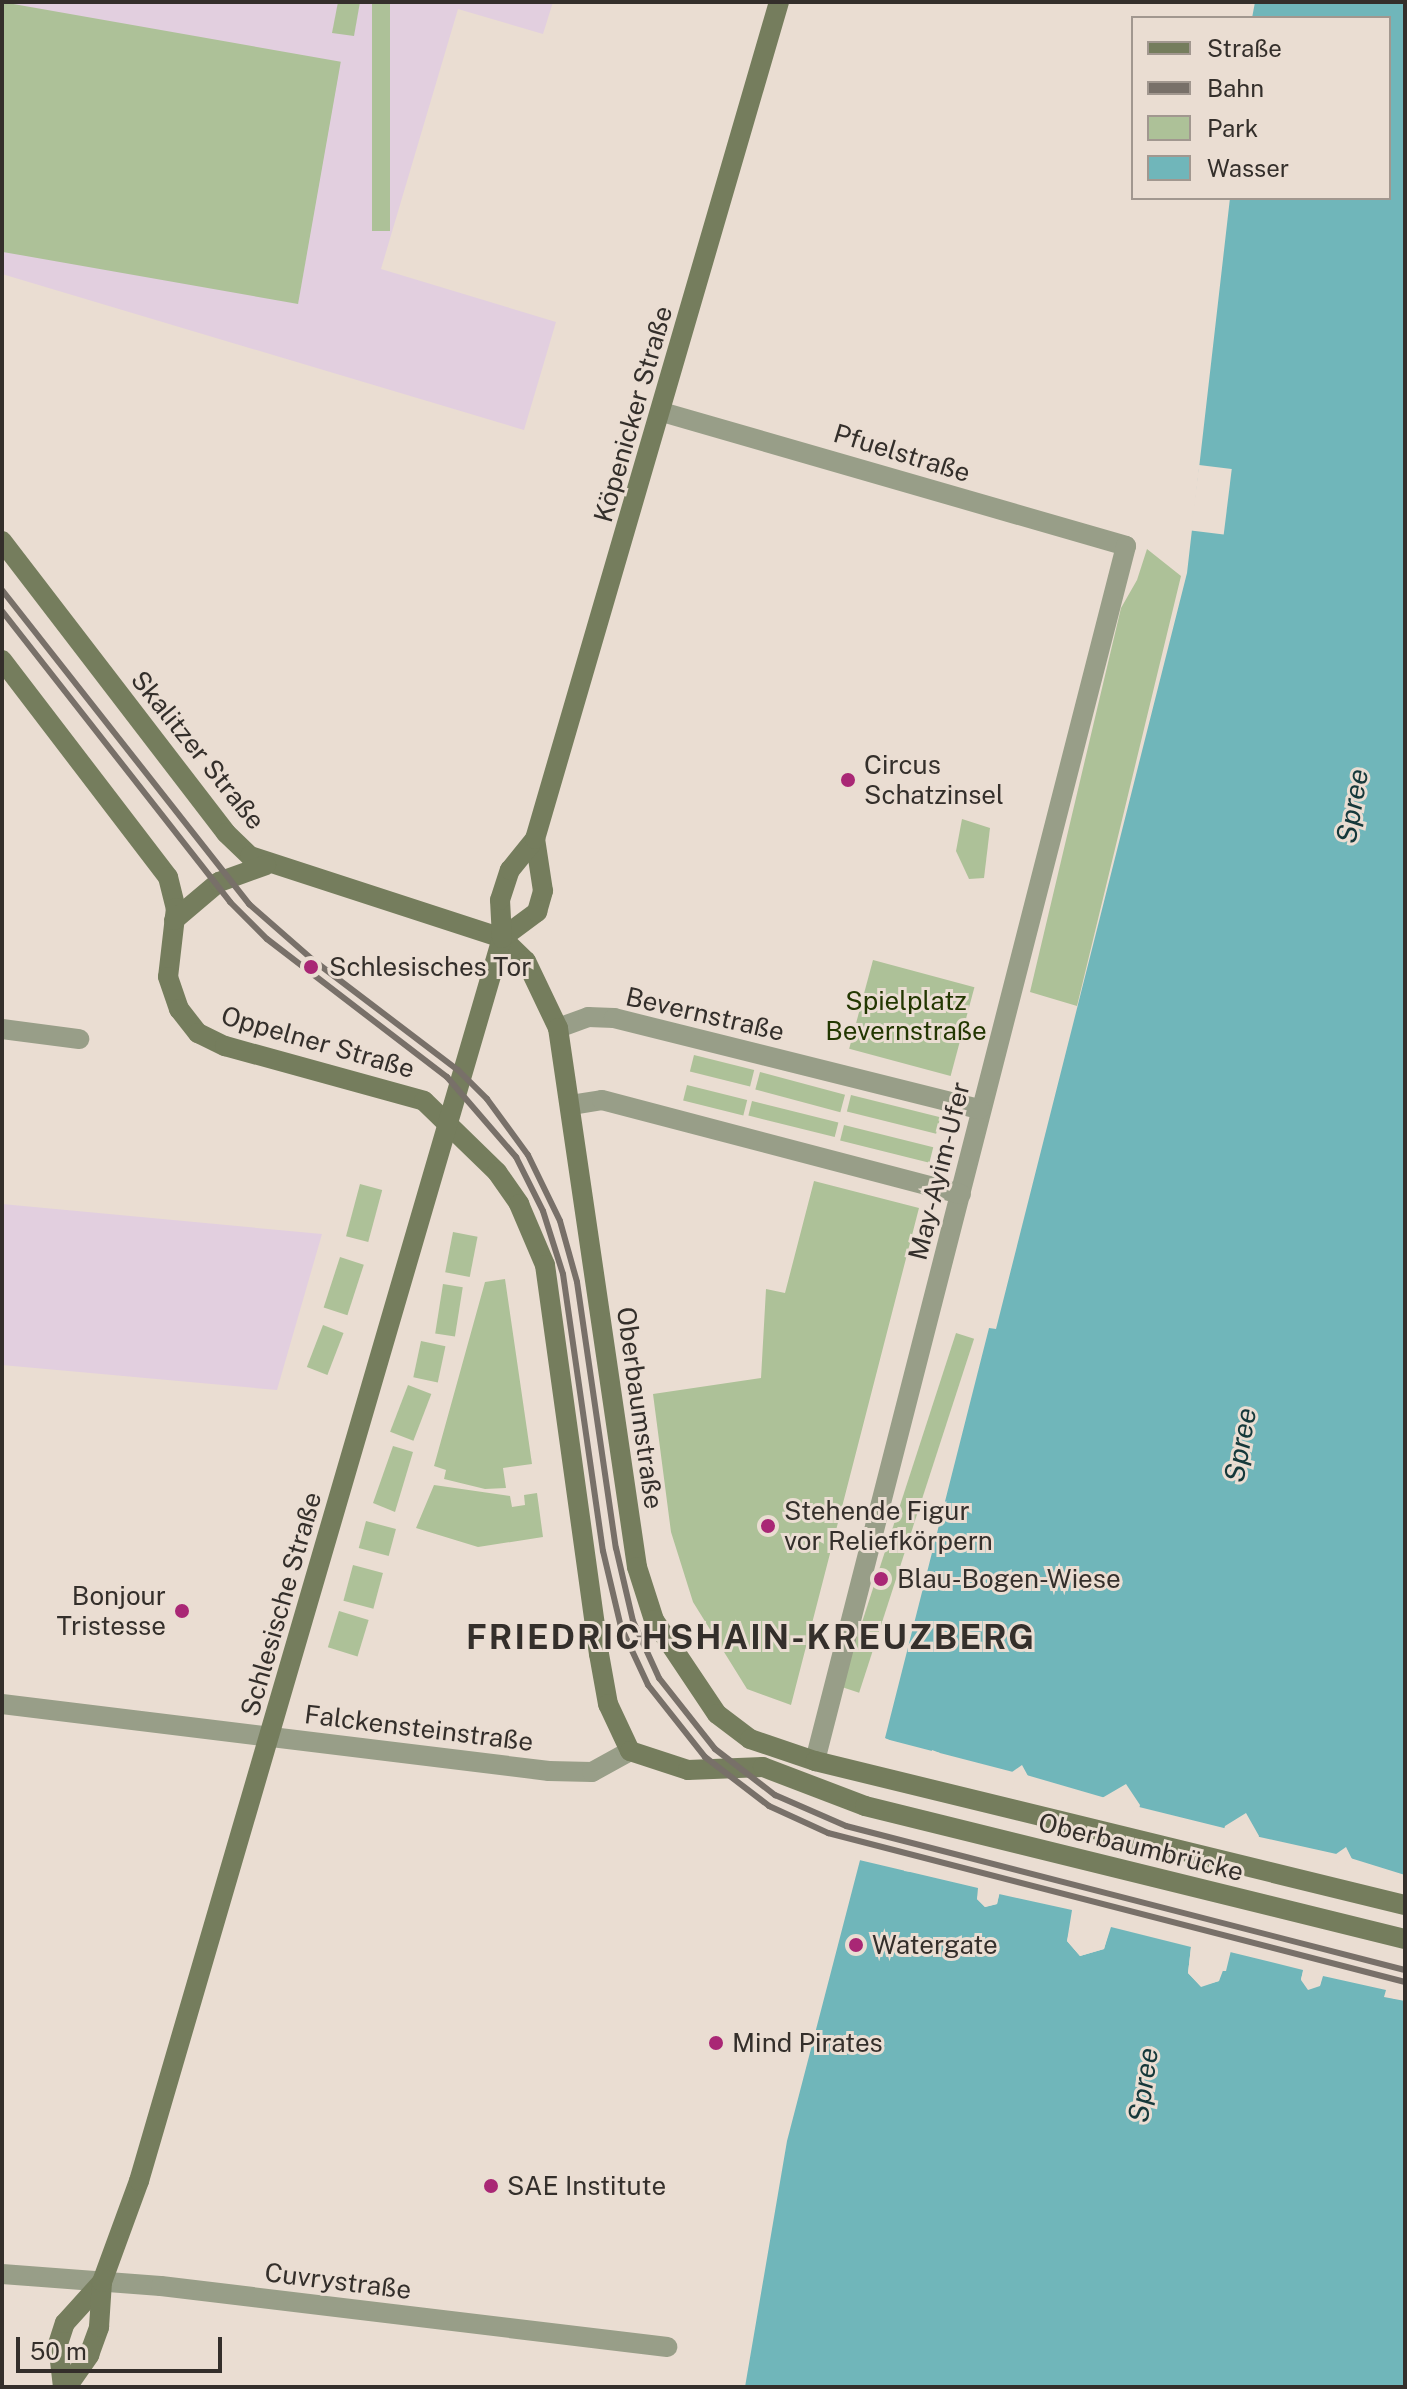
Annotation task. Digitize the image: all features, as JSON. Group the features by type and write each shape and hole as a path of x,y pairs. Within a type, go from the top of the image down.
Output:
{"main road":[{"name":"Köpenicker Straße","path":"502,938 503,890 510,870 535,839 662,412 779,2"},
{"name":"Skalitzer Straße","path":"2,541 226,833 266,865 502,938"},
{"path":"2,660 168,877 176,897 174,920"},
{"name":"Köpenicker Straße","path":"502,938 537,912 543,891 535,839"},
{"path":"174,920 219,882 266,865"},
{"name":"Oppelner Straße","path":"174,920 168,977 179,1009 198,1033 216,1043 395,1089 424,1101 448,1120"},
{"name":"Oberbaumstraße","path":"502,938 526,961 558,1028 637,1567 654,1620 717,1714 750,1739 815,1761 873,1774"},
{"name":"Schlesische Straße","path":"65,2387 89,2355 99,2327 102,2282 139,2181 502,938"},
{"path":"448,1120 497,1172 519,1204 545,1265 599,1654 608,1704 630,1751"},
{"name":"Oberbaumbrücke","path":"630,1751 688,1770 763,1767 816,1790 865,1806 1405,1939"},
{"name":"Oberbaumbrücke","path":"873,1774 1405,1905"},
{"name":"Schlesische Straße","path":"65,2387 58,2344 65,2323 102,2282"}],"street":[{"name":"Pfuelstraße","path":"662,412 1126,546"},
{"name":"May-Ayim-Ufer","path":"815,1761 1126,546"},
{"name":"Bevernstraße","path":"558,1028 588,1017 614,1018 980,1109"},
{"path":"2,1029 79,1039"},
{"path":"571,1105 602,1100 961,1194"},
{"name":"Falckensteinstraße","path":"2,1704 549,1771 592,1772 630,1751"},
{"name":"Cuvrystraße","path":"2,2274 102,2282 667,2347"}],"shaded area":[{"path":"2,2 553,2 543,34 458,9 381,269 556,322 524,430 2,274"},
{"path":"2,1204 322,1234 277,1390 2,1365"}],"green space":[{"path":"2,2 341,62 298,304 2,252"},
{"path":"338,2 360,2 354,36 332,33"},
{"path":"372,2 390,2 390,231 372,231"},
{"path":"1147,549 1181,576 1077,1006 1030,992 1121,608 1137,580"},
{"path":"962,819 990,828 984,878 969,879 956,851"},
{"name":"Spielplatz Bevernstraße","path":"873,960 974,987 951,1076 849,1049"},
{"path":"694,1055 754,1070 750,1086 690,1071"},
{"path":"760,1072 845,1095 840,1112 755,1089"},
{"path":"687,1085 747,1100 743,1116 683,1101"},
{"path":"851,1095 940,1117 936,1134 847,1111"},
{"path":"752,1101 838,1123 835,1137 748,1116"},
{"path":"844,1125 933,1147 929,1163 840,1141"},
{"path":"814,1181 919,1208 791,1705 747,1689 693,1602 671,1532 653,1394 761,1378 766,1289 785,1293"},
{"path":"360,1184 382,1190 368,1242 346,1236"},
{"path":"453,1232 478,1237 470,1277 445,1272"},
{"path":"340,1257 364,1265 347,1315 324,1307"},
{"path":"505,1279 532,1464 503,1468 506,1488 485,1489 444,1479 446,1470 434,1466 485,1282"},
{"path":"443,1284 463,1287 455,1337 435,1333"},
{"path":"323,1325 344,1333 327,1375 307,1367"},
{"path":"956,1333 974,1339 859,1693 841,1687"},
{"path":"421,1341 445,1346 438,1382 413,1377"},
{"path":"408,1385 431,1394 413,1441 390,1432"},
{"path":"393,1446 413,1452 395,1512 373,1503"},
{"path":"434,1485 510,1496 512,1507 525,1505 524,1495 537,1493 543,1537 478,1547 416,1528"},
{"path":"366,1521 396,1529 389,1556 359,1548"},
{"path":"353,1565 383,1573 373,1609 343,1601"},
{"path":"339,1611 369,1620 358,1656 328,1647"}],"water":[{"name":"Spree","path":"1255,2 1405,2 1405,1934 1385,1996 1396,1999 1405,1970 1405,2387 745,2387 787,2141 891,1741 885,1738 989,1328 996,1329 1187,573 1230,200 1391,200 1391,16 1252,16","holes":["932,1750 940,1753 912,1872 904,1871","1022,1765 1028,1776 997,1904 985,1907 977,1899 1012,1772","1126,1784 1140,1805 1104,1949 1080,1956 1067,1941 1102,1798","1246,1813 1259,1836 1226,1971 1220,1971 1219,1981 1201,1986 1188,1973 1191,1947 1225,1826","1346,1847 1352,1859 1320,1985 1309,1989 1301,1979 1336,1854"]}],"pier":[{"path":"1199,465 1232,469 1224,535 1191,531"},
{"path":"882,1738 1017,1773 982,1889 986,1903 993,1901 1023,1774 1109,1799 1071,1940 1081,1951 1100,1946 1135,1806 1228,1829 1193,1959 1193,1972 1203,1982 1215,1978 1222,1967 1255,1836 1341,1855 1305,1979 1310,1985 1317,1983 1347,1857 1405,1875 1405,1947 1390,1994 1405,1966 1405,2001 1384,1997 1386,1990 1323,1976 1320,1986 1308,1990 1301,1980 1303,1970 1230,1952 1219,1981 1201,1987 1188,1973 1191,1947 1111,1927 1104,1949 1080,1956 1067,1941 1072,1910 999,1894 997,1904 985,1907 977,1899 978,1888 855,1859 886,1743"}],"railway":[{"path":"2,590 249,904 313,960 458,1070 487,1099 528,1155 560,1221 577,1282 616,1548 633,1621 659,1678 715,1749 775,1795 846,1826 1405,1970"},
{"path":"2,611 230,902 267,939 447,1077 516,1157 543,1211 563,1274 603,1551 621,1627 648,1685 705,1757 769,1806 828,1833 1405,1982"}],"place":[{"name":"Circus Schatzinsel","path":"848,780"},
{"name":"Schlesisches Tor","path":"311,967"},
{"name":"Stehende Figur vor Reliefkörpern","path":"768,1526"},
{"name":"Blau-Bogen-Wiese","path":"881,1579"},
{"name":"Bonjour Tristesse","path":"182,1611"},
{"name":"Watergate","path":"856,1945"},
{"name":"Mind Pirates","path":"716,2043"},
{"name":"SAE Institute","path":"491,2186"}],"district":[{"name":"FRIEDRICHSHAIN-KREUZBERG","path":"751,1638"}]}
